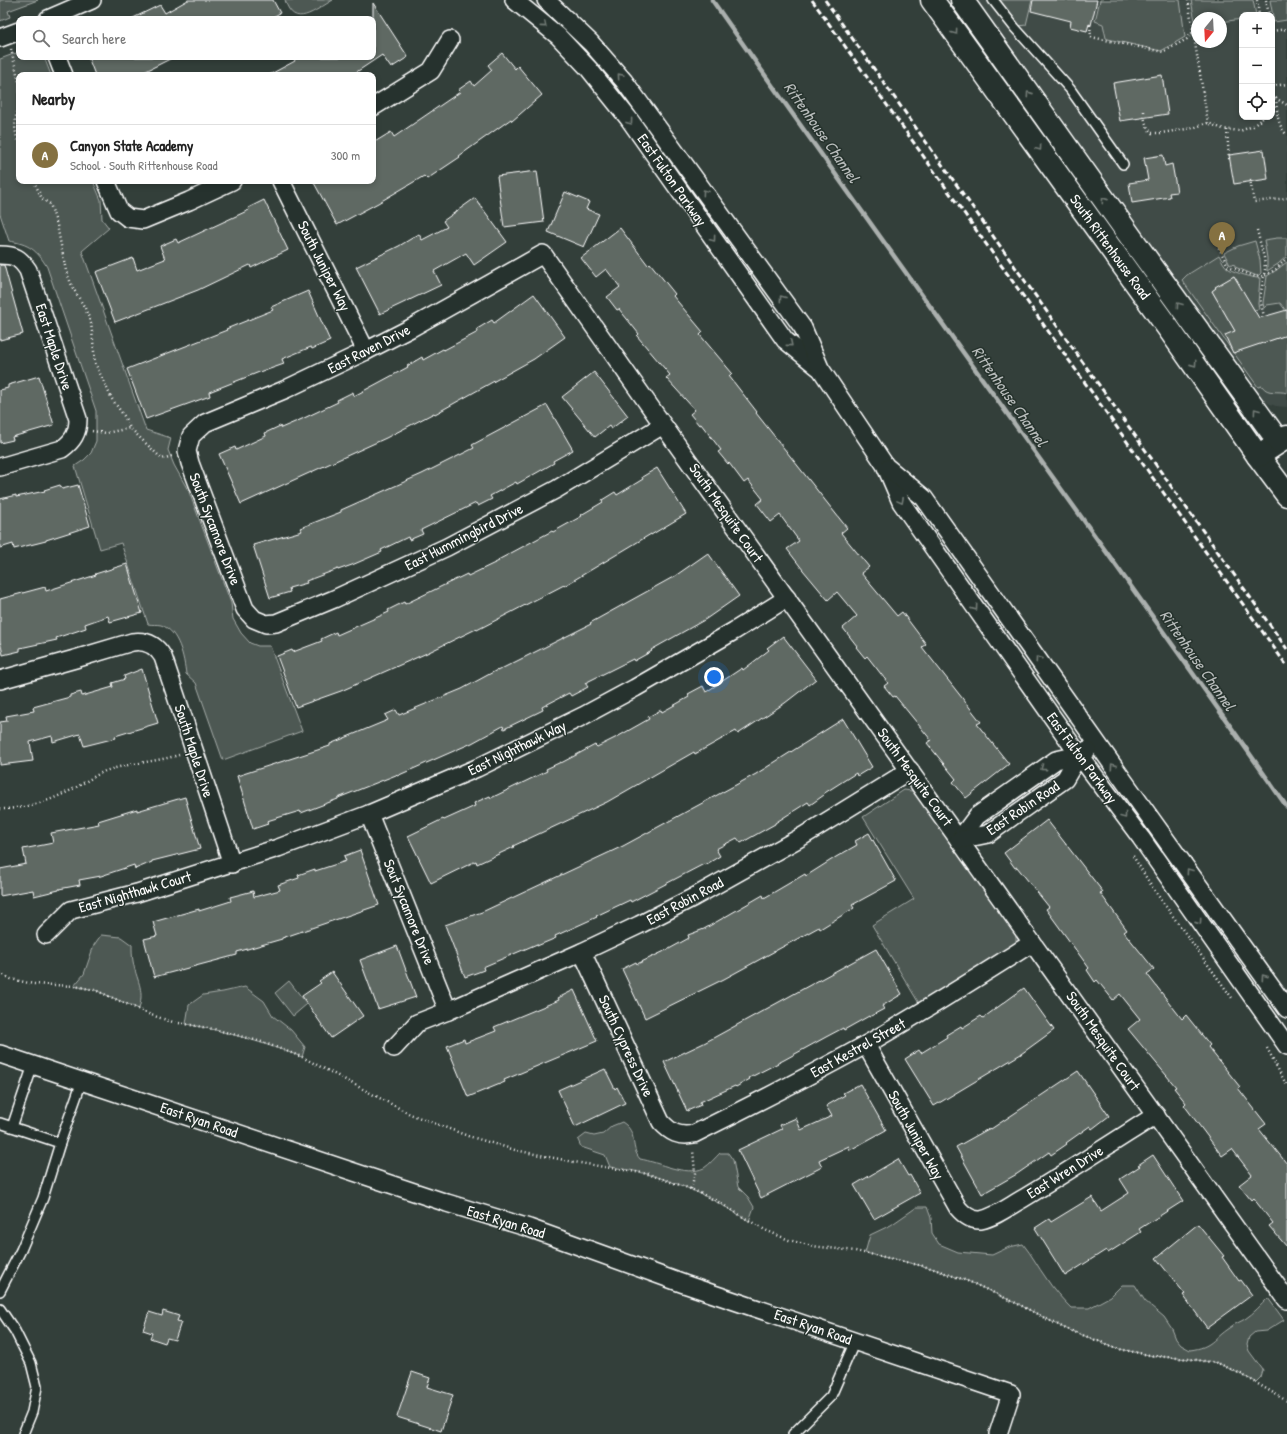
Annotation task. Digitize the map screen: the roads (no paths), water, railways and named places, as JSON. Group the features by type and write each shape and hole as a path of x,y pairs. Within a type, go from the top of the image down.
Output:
{"main road":[{"name":"South Rittenhouse Road","path":"932,0 1287,495"},
{"name":"South Rittenhouse Road","path":"962,0 1140,250 1284,444"},
{"path":"1258,456 1284,444"}],"street":[{"path":"55,16 92,0"},
{"name":"East Fulton Parkway","path":"514,0 558,36 589,69 629,119 785,340 820,368"},
{"name":"East Fulton Parkway","path":"546,0 590,42 624,81 803,328 820,368 885,465 901,502 1079,755 1141,838 1287,1046"},
{"path":"376,105 431,70 450,40"},
{"path":"58,60 63,72"},
{"path":"107,184 119,212 128,218 143,220 226,184"},
{"name":"South Juniper Way","path":"282,184 366,351"},
{"name":"East Maple Drive","path":"0,254 11,255 22,261 28,270 78,419 77,431 70,444 62,449 0,467"},
{"name":"East Raven Drive","path":"189,444 205,423 284,390 366,351 543,254"},
{"name":"South Mesquite Court","path":"543,254 786,598 1287,1300"},
{"name":"East Hummingbird Drive","path":"254,619 266,624 276,623 394,573 557,489 663,425"},
{"name":"South Sycamore Drive","path":"189,444 190,463 245,609 254,619"},
{"name":"East Fulton Parkway","path":"885,465 924,498 1287,1009"},
{"name":"East Nighthawk Way","path":"232,864 369,814 477,768 583,716 635,688 727,635 786,598"},
{"name":"South Maple Drive","path":"0,680 132,642 140,641 149,643 159,650 163,658 232,864"},
{"name":"East Robin Road","path":"959,840 988,834 1065,779 1079,755 1097,743"},
{"name":"East Robin Road","path":"394,1048 417,1022 448,1011 582,952 687,900 803,836 910,770"},
{"name":"Sout Sycamore Drive","path":"369,814 448,1011"},
{"name":"East Nighthawk Court","path":"46,935 71,910 137,893 232,864"},
{"name":"East Kestrel Street","path":"676,1134 685,1136 694,1134 866,1045 922,1012 1032,943"},
{"name":"South Cypress Drive","path":"582,952 661,1122 669,1131 676,1134"},
{"name":"South Juniper Way","path":"866,1045 958,1208 965,1216 972,1219"},
{"name":"East Ryan Road","path":"0,1054 447,1204 529,1228 684,1284 1011,1394 998,1434"},
{"name":"East Wren Drive","path":"972,1219 980,1220 991,1217 1156,1115"}],"lane":[{"path":"993,0 1015,28 1070,89 1123,164"},
{"path":"12,1127 34,1065"},
{"path":"0,1291 21,1250 43,1198 60,1143 82,1081"},
{"path":"0,1123 60,1143"},
{"path":"0,1309 31,1363 37,1387 32,1412 23,1434"},
{"path":"793,1434 831,1396 855,1341"}],"waterway":[{"name":"Rittenhouse Channel","path":"712,0 1287,807"}],"railway":[{"path":"812,0 1287,666"},
{"path":"825,0 1287,649"}],"place":[{"name":"Canyon State Academy","path":"1222,255"}]}
